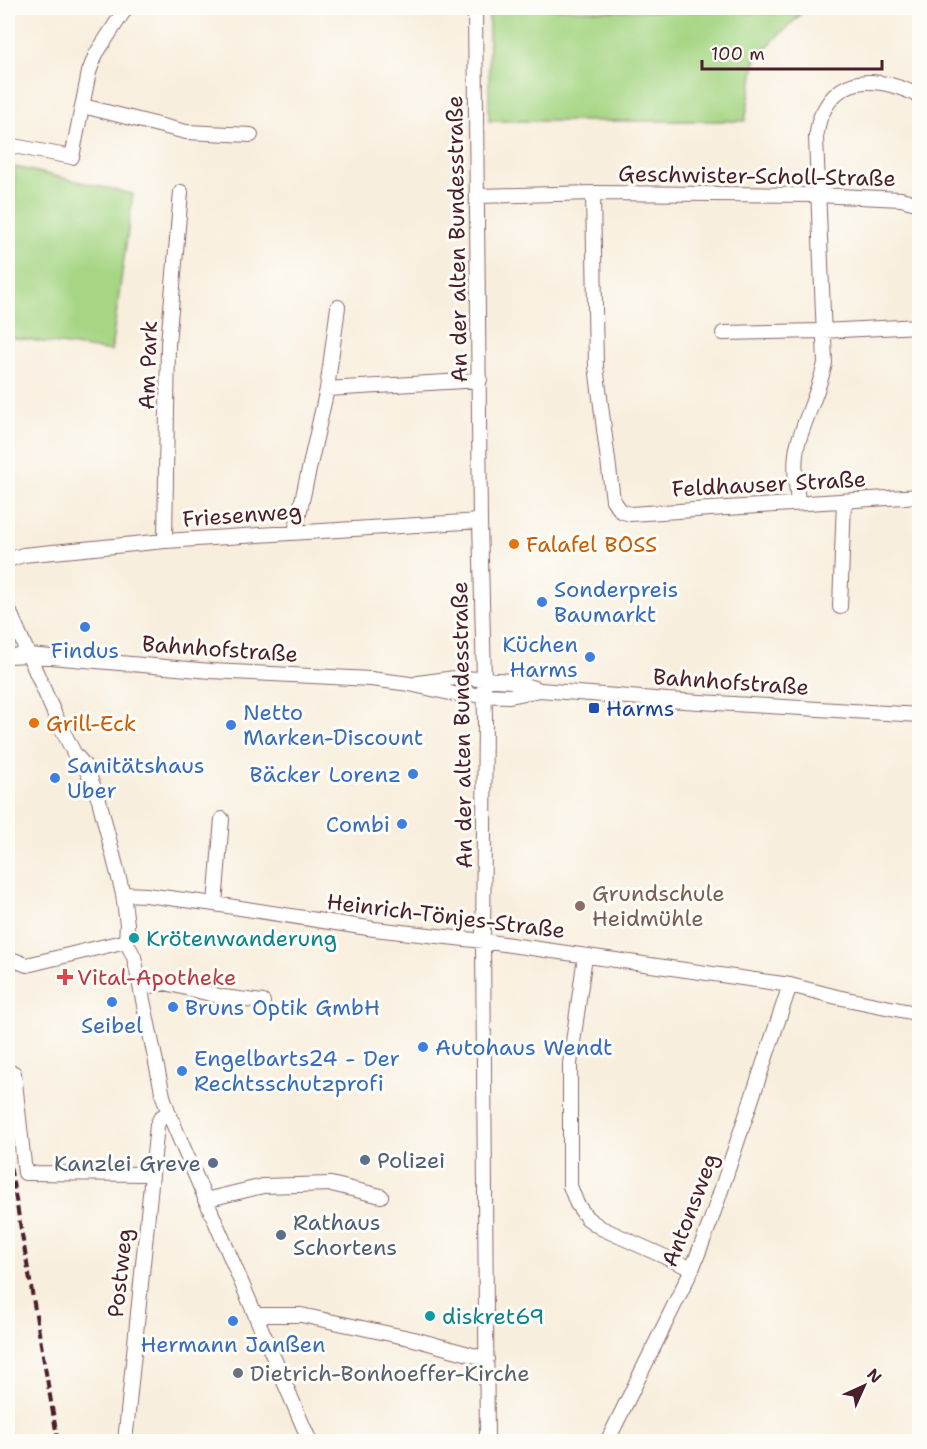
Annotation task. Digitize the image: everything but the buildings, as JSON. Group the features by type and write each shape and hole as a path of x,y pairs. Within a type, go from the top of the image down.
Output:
{"street":[{"path":"8,145 72,158 89,72 96,54 126,8"},
{"name":"An der alten Bundesstraße","path":"475,8 480,521 485,696 483,940 487,1442"},
{"path":"798,503 795,467 798,444 821,381 825,363 816,137 821,114 834,96 849,85 874,81 898,86 920,96"},
{"path":"83,106 186,132 252,135"},
{"name":"Am Park","path":"165,541 168,344 182,192"},
{"name":"Geschwister-Scholl-Straße","path":"477,196 593,193 817,195 901,199 920,204"},
{"name":"Geschwister-Scholl-Straße","path":"593,193 596,366 614,500 621,511"},
{"path":"295,532 327,390 338,307"},
{"path":"723,333 920,326"},
{"path":"327,390 480,380"},
{"name":"Feldhauser Straße","path":"621,511 630,514 920,496"},
{"path":"840,607 843,501"},
{"name":"Friesenweg","path":"8,560 23,555 165,541 480,521"},
{"path":"8,608 59,725 74,753 85,766 99,800 123,894 127,924 126,940 134,957 163,1096 169,1114 310,1442"},
{"path":"8,666 28,655"},
{"name":"Bahnhofstraße","path":"8,656 28,655 211,671 371,679 410,684 454,694 485,696 510,696 540,690"},
{"name":"Bahnhofstraße","path":"410,684 456,678 484,679 511,681 540,690 920,715"},
{"path":"215,904 222,819"},
{"name":"Heinrich-Tönjes-Straße","path":"123,894 215,904 374,929 483,940 790,985 920,1014"},
{"path":"8,958 27,965 126,940"},
{"path":"585,956 570,1064 570,1186 577,1204 587,1218 601,1228 692,1269"},
{"path":"141,988 166,983 223,997 263,1002"},
{"name":"Antonsweg","path":"607,1442 692,1269 790,985"},
{"path":"14,1073 25,1173 151,1174"},
{"name":"Postweg","path":"125,1442 157,1125 161,1117 169,1114"},
{"path":"205,1200 263,1186 331,1184 381,1196"},
{"path":"257,1315 301,1315 414,1339 487,1359"}],"green space":[{"path":"489,8 721,11 800,15 756,57 745,121 489,121"},
{"path":"15,167 133,194 111,351 15,338 8,339 8,231 14,214"}],"railway":[{"path":"8,1154 58,1442"}],"place":[{"name":"Falafel BOSS","path":"514,544"},
{"name":"Sonderpreis Baumarkt","path":"542,602"},
{"name":"Findus","path":"85,627"},
{"name":"Küchen Harms","path":"590,657"},
{"name":"Harms","path":"594,708"},
{"name":"Grill-Eck","path":"34,723"},
{"name":"Netto Marken-Discount","path":"231,725"},
{"name":"Bäcker Lorenz","path":"413,774"},
{"name":"Sanitätshaus Uber","path":"55,778"},
{"name":"Combi","path":"402,824"},
{"name":"Grundschule Heidmühle","path":"580,906"},
{"name":"Krötenwanderung","path":"134,938"},
{"name":"Vital-Apotheke","path":"65,977"},
{"name":"Seibel","path":"112,1002"},
{"name":"Bruns Optik GmbH","path":"173,1007"},
{"name":"Autohaus Wendt","path":"423,1047"},
{"name":"Engelbarts24 - Der Rechtsschutzprofi","path":"182,1071"},
{"name":"Polizei","path":"365,1160"},
{"name":"Kanzlei Greve","path":"213,1163"},
{"name":"Rathaus Schortens","path":"281,1235"},
{"name":"diskret69","path":"430,1316"},
{"name":"Hermann Janßen","path":"233,1321"},
{"name":"Dietrich-Bonhoeffer-Kirche","path":"238,1373"}]}
